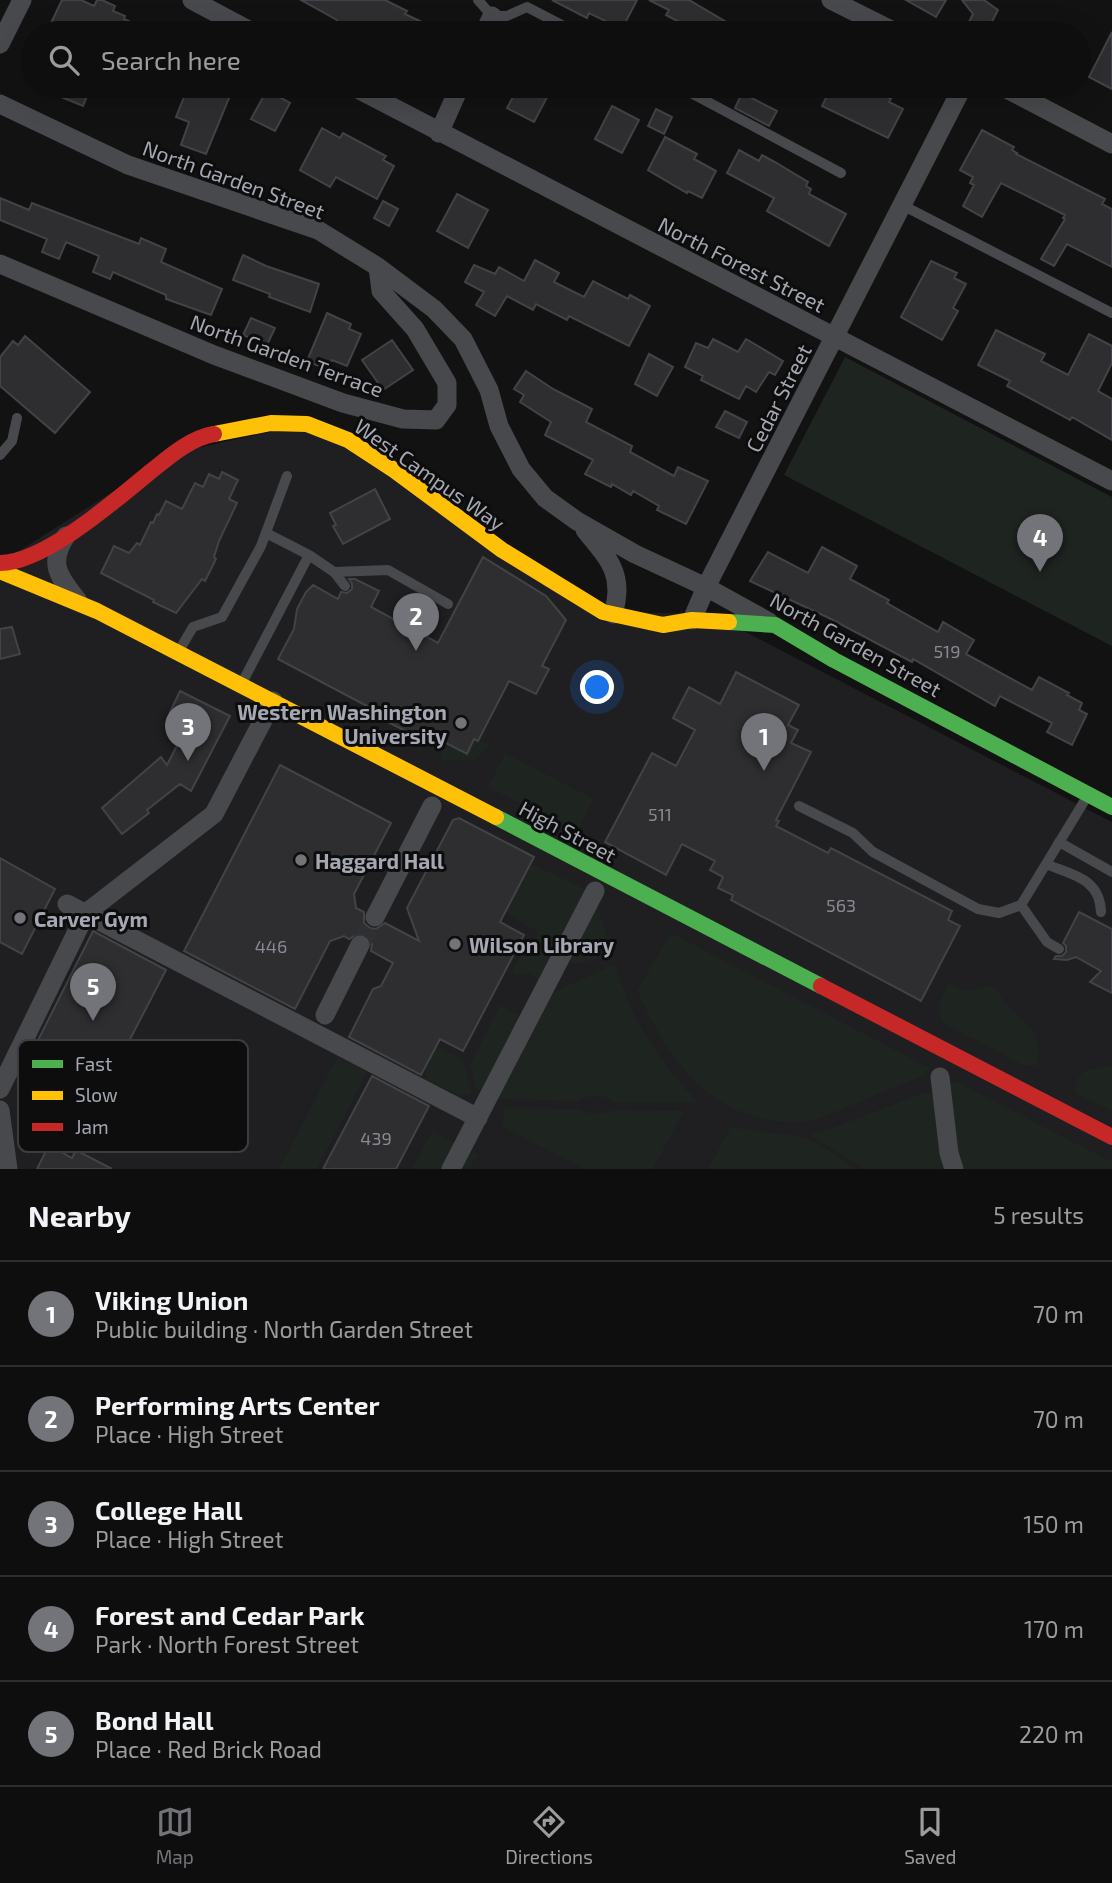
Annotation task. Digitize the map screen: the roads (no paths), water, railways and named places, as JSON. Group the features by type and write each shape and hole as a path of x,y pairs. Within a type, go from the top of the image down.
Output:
{"street":[{"path":"0,44 22,0"},
{"path":"192,0 231,21"},
{"path":"831,0 873,21"},
{"name":"North Forest Street","path":"374,98 1112,481"},
{"path":"439,133 455,98"},
{"name":"Cedar Street","path":"692,620 706,587 957,98"},
{"path":"1024,98 1112,144"},
{"name":"North Garden Street","path":"0,104 128,165 318,230 378,268 434,309 463,339 489,390 499,426 522,469 545,499 635,554 706,587 834,660 1112,807"},
{"name":"North Garden Terrace","path":"0,264 214,355 343,403 403,419 436,420 447,405 447,383 415,329 381,291 378,268"},
{"name":"West Campus Way","path":"0,563 14,563 32,558 116,501 174,453 207,435 271,423 307,424 348,440 394,470 502,550 603,612 663,625 692,620 775,625"},
{"name":"North Garden Street","path":"577,521 613,566 618,583 618,600 613,614"},
{"path":"66,536 55,557 57,569 81,604"},
{"name":"High Street","path":"0,571 81,604 178,652 1112,1137"},
{"path":"24,1040 86,914 215,814 273,701"},
{"path":"375,917 432,806"},
{"path":"451,1169 595,891"},
{"path":"66,904 478,1118"},
{"path":"325,1015 360,945"},
{"path":"0,1089 18,1052"},
{"path":"940,1077 949,1153 954,1169"},
{"path":"0,1110 8,1169"}],"lane":[{"path":"478,0 487,21"},
{"path":"495,21 527,7 554,21"},
{"path":"700,98 841,173"},
{"path":"902,205 1112,313"},
{"path":"0,455 12,441 17,418"},
{"path":"178,652 193,627 222,617 266,533 288,476"},
{"path":"266,533 309,555 334,572 345,586"},
{"path":"241,685 309,555"},
{"path":"334,572 388,570 448,604"},
{"path":"799,806 853,833 873,852 978,909 999,913 1021,905 1088,794"},
{"path":"1059,842 1112,872"},
{"path":"1046,864 1092,884 1101,900 1101,912"},
{"path":"1021,905 1047,942 1059,949"}],"tunnel":[{"path":"360,945 375,917"}],"place":[{"name":"Forest and Cedar Park","path":"1040,572"},
{"name":"Performing Arts Center","path":"416,651"},
{"name":"Western Washington University","path":"461,723"},
{"name":"College Hall","path":"188,761"},
{"name":"Viking Union","path":"764,771"},
{"name":"Haggard Hall","path":"301,860"},
{"name":"Carver Gym","path":"20,918"},
{"name":"Wilson Library","path":"455,944"},
{"name":"Bond Hall","path":"93,1021"}]}
